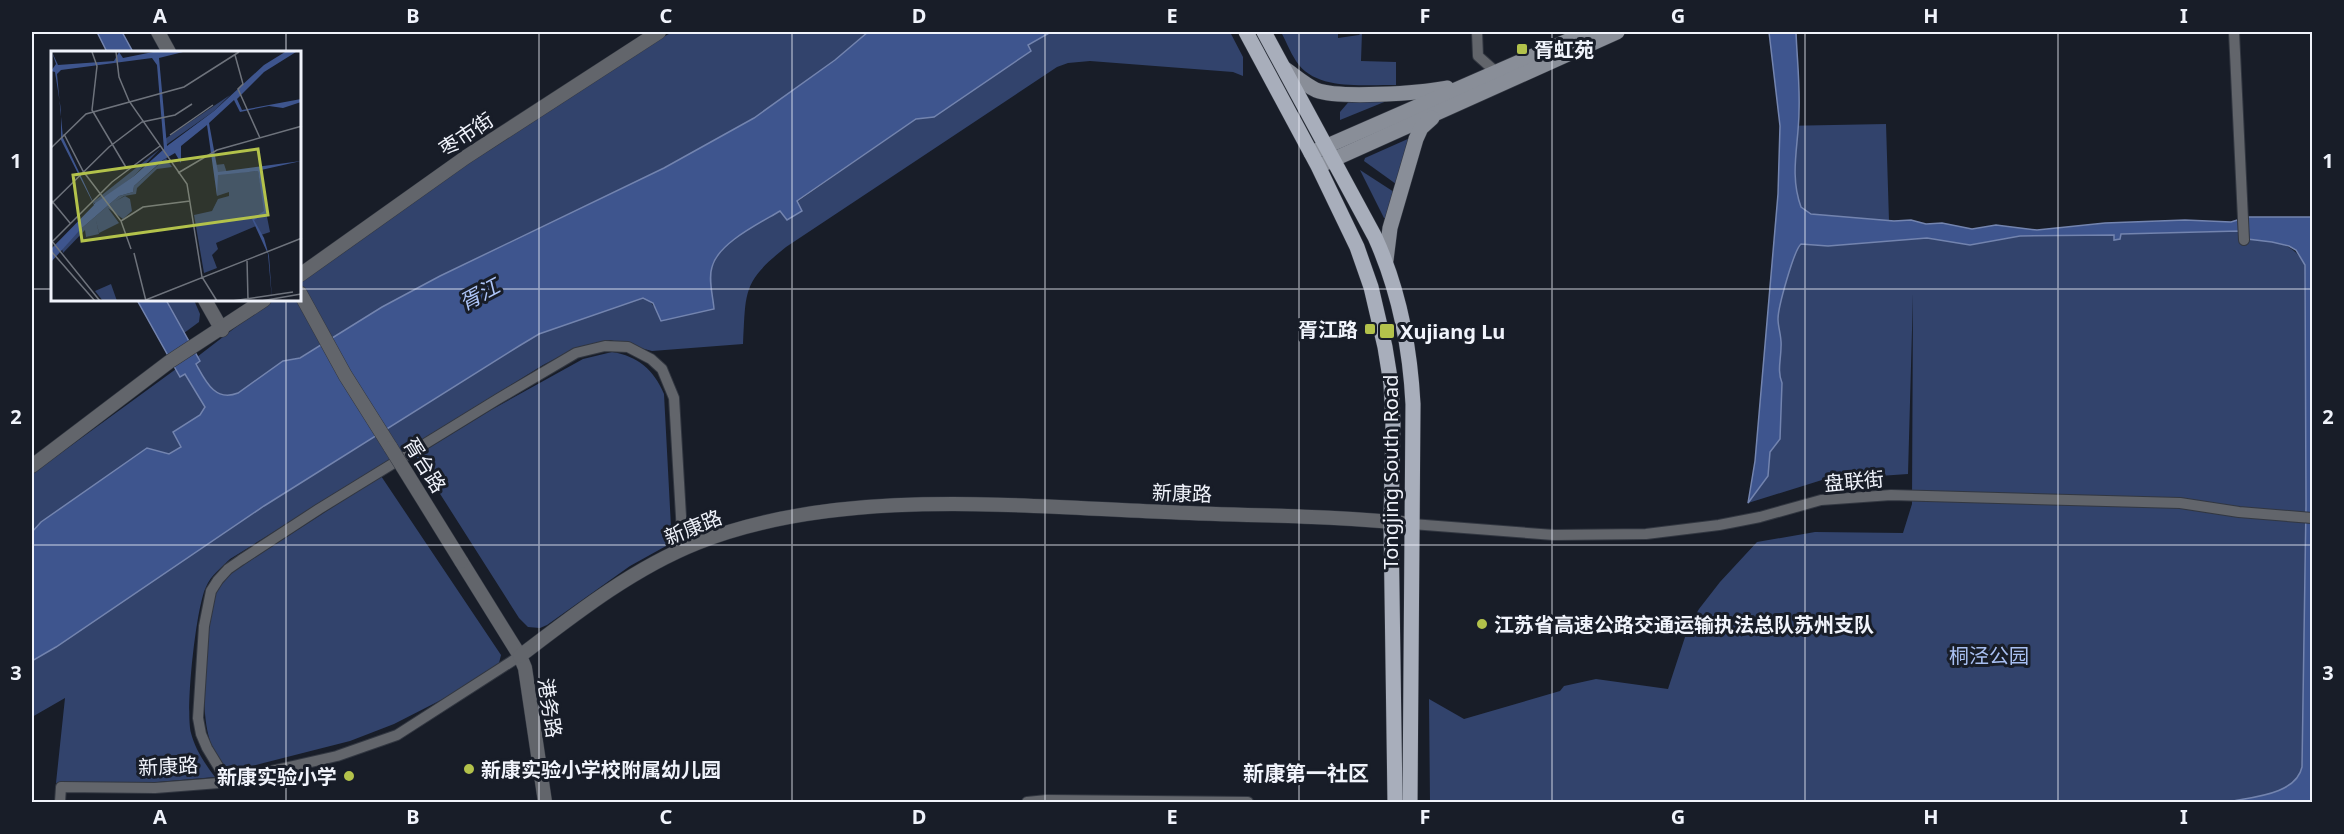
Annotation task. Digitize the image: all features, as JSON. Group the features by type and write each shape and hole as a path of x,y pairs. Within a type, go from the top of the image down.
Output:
{"main road":[{"name":"Tongjing South Road","path":"1246,32 1314,159 1362,259 1386,347 1393,413 1391,522 1395,802"},
{"name":"Tongjing South Road","path":"1264,32 1386,260 1401,310 1411,374 1410,802"},
{"path":"1314,159 1465,86 1588,32"},
{"path":"1329,152 1438,112 1617,32"},
{"path":"1285,69 1315,90 1338,94 1425,91 1465,86"},
{"path":"1386,260 1389,232 1416,139 1421,128 1438,112"}],"street":[{"path":"158,32 168,51"},
{"name":"枣市街","path":"302,274 466,157 659,32"},
{"path":"1477,32 1478,56 1496,72"},
{"path":"2234,32 2244,240"},
{"name":"胥台路","path":"302,297 345,375 520,656"},
{"path":"206,302 222,330"},
{"path":"32,466 169,362 222,330 261,302"},
{"path":"227,781 207,748 198,718 204,626 211,591 218,580 234,564 320,509 576,353 605,346 628,347 651,359 662,369 674,398 683,550"},
{"name":"盘联街","path":"1412,524 1554,536 1646,534 1719,525 1821,500 1891,495 2180,503 2239,512 2307,517"},
{"name":"新康路","path":"60,802 62,787 155,788 227,781 337,756 396,735 520,656 587,605 644,570 683,550 721,535 782,519 818,513 892,507 996,505 1412,524"},
{"name":"港务路","path":"520,656 525,669 545,802"},
{"path":"1027,802 1047,800 1248,802"}],"green space":[{"path":"673,32 868,32 835,60 754,118 664,168 440,276 382,307 299,358 283,361 238,393 223,395 207,383 195,364 200,361 197,357 268,302 302,302 302,277 385,218 655,41"},
{"path":"1051,32 1230,32 1243,57 1243,76 1233,72 1090,61 1068,63 1057,67 786,247 772,259 761,269 749,289 746,299 743,344 652,351 610,340 578,347 543,365 230,559 213,575 202,598 195,636 189,704 191,733 195,745 215,777 158,782 56,783 65,698 32,717 32,661 264,506 539,334 638,299 648,299 656,309 710,274 713,263 720,253 738,236 780,211 787,220 801,211 797,202 916,119 934,117 1031,51 1028,45"},
{"path":"1281,32 1338,32 1338,38 1359,35 1362,32 1361,61 1396,62 1396,85 1342,84 1316,78 1296,61"},
{"path":"1352,98 1394,98 1340,120 1340,112"},
{"name":"桐泾公园","path":"1886,124 1889,221 1911,220 1914,238 1970,245 2020,236 2114,235 2114,239 2120,239 2120,234 2239,231 2239,238 2285,245 2299,256 2305,265 2306,506 2302,802 1430,802 1429,699 1464,719 1560,691 1564,686 1596,679 1668,689 1687,631 1699,609 1757,542 1815,532 1903,533 1912,504 1913,294 1908,474 1822,480 1748,503 1755,461 1778,194 1780,126"},
{"path":"1410,138 1396,184 1364,161 1365,158"},
{"path":"1360,170 1394,192 1386,218 1384,218"},
{"path":"167,302 195,302 200,314 199,322 184,333"},
{"path":"612,352 630,357 644,366 660,385 664,394 671,527 666,546 630,566 547,625 540,628 528,627 519,618 416,456 491,410 583,359"},
{"path":"176,369 180,376 185,374 205,407 200,415 173,432 181,447 41,522 32,532 32,474"},
{"path":"381,476 501,655 498,667 488,676 394,724 350,741 232,771 219,759 210,741 206,720 204,696 207,647 211,607 217,592 234,571"}],"water":[{"path":"97,32 122,32 132,51 106,51"},
{"name":"胥江","path":"868,32 1051,32 1028,45 1031,51 934,117 916,119 797,201 802,211 787,220 780,211 731,242 722,250 712,267 714,309 661,321 653,303 643,298 539,334 264,506 32,661 32,532 41,522 147,448 169,454 181,447 173,432 200,415 205,407 185,374 180,377 138,302 167,302 200,361 196,364 212,389 223,395 238,393 283,361 300,358 382,307 440,276 664,168 754,118 835,60"},
{"path":"1769,32 1796,32 1799,123 1795,171 1797,195 1801,207 1811,214 1894,221 1911,220 1972,229 1996,225 2037,230 2105,223 2185,220 2231,222 2247,217 2312,217 2312,802 2228,802 2282,789 2291,784 2302,767 2306,506 2305,265 2296,250 2272,242 2239,238 2239,231 2121,234 2120,239 2114,240 2114,235 2020,236 1970,245 1927,238 1828,246 1801,244 1787,279 1778,319 1782,383 1780,439 1770,452 1768,476 1748,503 1755,461 1778,194 1780,126"}],"place":[{"name":"胥虹苑","path":"1522,49"},
{"name":"胥江路","path":"1370,329"},
{"name":"Xujiang Lu","path":"1387,331"},
{"name":"江苏省高速公路交通运输执法总队苏州支队","path":"1482,624"},
{"name":"新康实验小学校附属幼儿园","path":"469,769"},
{"name":"新康实验小学","path":"349,776"}],"district":[{"name":"新康第一社区","path":"1306,773"}]}
